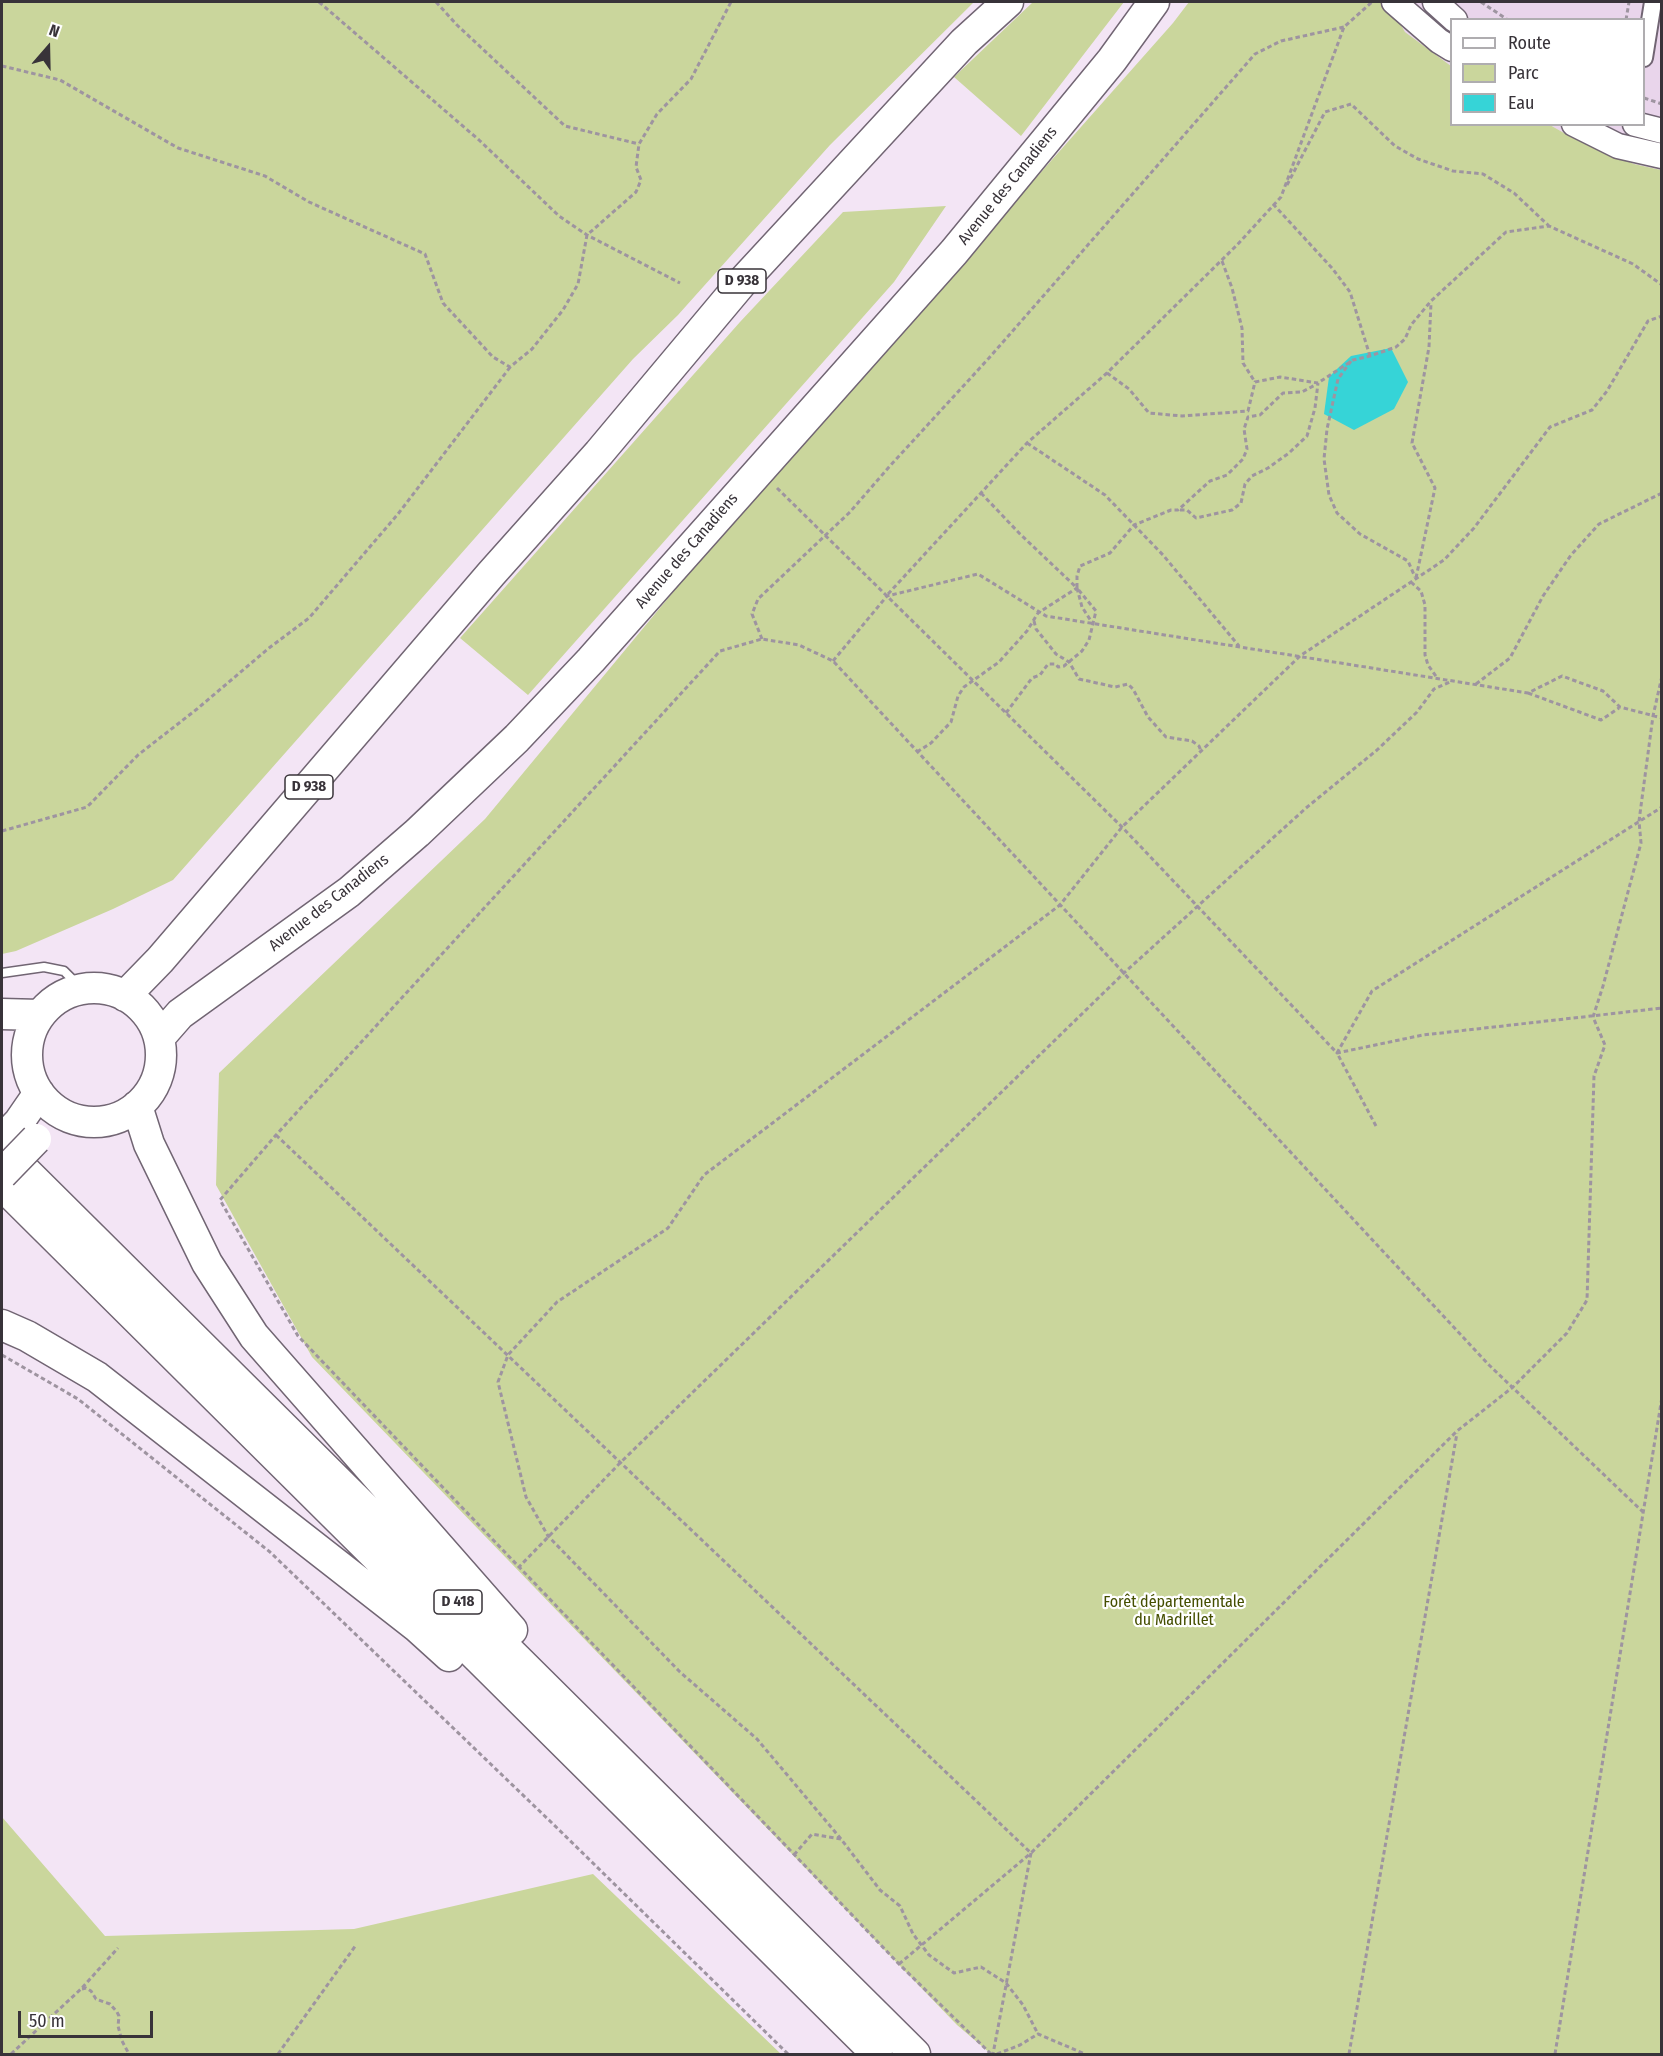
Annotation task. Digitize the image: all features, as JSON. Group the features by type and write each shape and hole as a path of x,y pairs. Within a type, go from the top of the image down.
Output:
{"highway":[{"path":"964,42 998,2"},
{"name":"D 938","path":"125,996 160,960 490,574 599,453 744,280 964,42 1008,2"},
{"name":"Avenue des Canadiens","path":"159,1038 180,1014 349,892 417,833 517,738 591,660 954,252 1112,60 1154,2"},
{"path":"82,989 104,989 125,996 140,1006 152,1021 159,1038 161,1056 158,1075 150,1092 137,1106 120,1117 100,1122 80,1120 61,1113 39,1093 30,1074 27,1053 31,1033 40,1015 66,994 82,989"},
{"path":"2,1014 40,1015"},
{"path":"2,1174 39,1093"},
{"path":"137,1106 149,1144 202,1254 254,1336 520,1639 541,1685"},
{"path":"19,1134 61,1113"},
{"name":"D 418","path":"2,1148 915,2055"},
{"name":"D 418","path":"2,1185 877,2055"},
{"path":"2,1325 27,1336 97,1377 417,1627 508,1710 546,1725"}],"street":[{"path":"1394,2 1450,48"},
{"path":"1435,2 1453,18"},
{"path":"1645,51 1653,2"},
{"path":"1578,126 1618,146 1662,156"},
{"path":"1643,126 1662,131"}],"lane":[{"path":"2,973 44,967 64,971 82,989"}],"path":[{"path":"320,2 479,140 559,216 587,235 680,284"},
{"path":"436,2 457,25 565,126 639,144"},
{"path":"2,831 87,807 138,755 309,618 398,514 512,365 532,349 563,310 578,284 587,235 636,192 641,180 636,167 639,144 657,114 691,79 731,2"},
{"path":"1281,197 1344,27 1372,2"},
{"path":"1481,2 1505,18"},
{"path":"1626,18 1629,2"},
{"path":"762,639 752,614 758,599 826,536 989,358 1256,54 1281,41 1344,27"},
{"path":"2,66 60,80 178,148 265,176 309,202 424,254 443,303 493,357 510,367 512,365"},
{"path":"1645,99 1662,104"},
{"path":"833,662 887,596 1027,443 1107,373 1281,197 1325,112 1351,104 1395,146 1418,159 1453,171 1483,174 1514,193 1549,226 1633,264 1662,285"},
{"path":"1274,204 1325,260 1350,292 1370,356"},
{"path":"1178,510 1210,481 1227,475 1243,459 1247,448 1244,429 1248,417 1260,415 1283,393 1302,392 1353,360 1396,347 1405,339 1411,325 1431,301 1506,232 1549,226"},
{"path":"1107,373 1129,389 1149,413 1182,416 1248,411 1255,382 1243,363 1242,328 1232,288 1221,260"},
{"path":"1416,578 1435,488 1412,443 1429,347 1431,301"},
{"path":"1085,2055 1038,2034 1023,2005 1006,1983 981,1967 954,1973 929,1955 913,1934 900,1906 880,1890 758,1739 680,1672 548,1536 526,1497 498,1382 508,1355 557,1302 668,1228 704,1175 1060,905 1122,827 1300,656 1444,560 1474,528 1550,427 1592,410 1607,391 1648,321 1662,316"},
{"path":"1353,360 1338,379 1327,429 1324,459 1329,495 1337,513 1360,534 1408,561 1416,578"},
{"path":"1255,382 1280,377 1318,383"},
{"path":"1093,624 1082,607 1077,588 1080,567 1110,553 1134,525 1171,510 1187,510 1196,518 1232,510 1241,503 1245,484 1252,476 1289,453 1307,436 1316,408 1318,383"},
{"path":"1027,443 1105,495 1163,555 1240,647"},
{"path":"770,481 1122,827 1337,1053 1376,1126"},
{"path":"981,493 1077,588 1095,611 1089,640 1082,651 1069,662 1058,667 1056,664 1048,664 1040,675 1032,678 1006,713"},
{"path":"1475,684 1510,658 1554,579 1571,555 1599,524 1662,493"},
{"path":"887,596 978,574 1046,616 1528,693 1555,705 1601,720 1620,707"},
{"path":"1411,582 1420,591 1425,605 1425,655 1428,665 1438,679"},
{"path":"917,752 931,743 951,722 958,696 972,680 999,662 1027,631 1038,613 1077,588"},
{"path":"1034,621 1036,629 1056,654 1069,662 1079,679 1115,687 1128,684 1148,717 1166,737 1192,741 1199,746 1201,751"},
{"path":"994,2055 898,1964 298,1336 220,1200 276,1135 720,651 762,639 799,645 833,662 1489,1365 1643,1512"},
{"path":"1528,693 1562,676 1603,691 1620,707 1662,718"},
{"path":"898,1964 1031,1852 1457,1431 1513,1387 1567,1333 1587,1300 1594,1076 1605,1045 1593,1017 1641,843 1639,821 1653,716 1662,676"},
{"path":"518,1568 621,1462 1124,973 1306,808 1377,750 1417,712 1434,689 1452,681"},
{"path":"1337,1053 1372,991 1662,807"},
{"path":"1337,1053 1424,1035 1662,1008"},
{"path":"276,1135 1031,1852"},
{"path":"2,1355 78,1399 270,1552 552,1823 788,2055"},
{"path":"1555,2055 1662,1397"},
{"path":"1349,2055 1457,1431"},
{"path":"1655,1437 1662,1434"},
{"path":"794,1855 812,1834 841,1839"},
{"path":"994,2055 1031,1852"},
{"path":"278,2055 356,1945"},
{"path":"11,2055 81,1989 118,1948"},
{"path":"81,1989 86,1988 92,1991 96,2000 110,2004 117,2012 122,2041 129,2055"},
{"path":"994,2055 1020,2045 1038,2034"}],"shaded area":[{"path":"1381,2 1661,2 1661,170 1634,164 1571,137 1552,126 1645,126 1645,18 1450,18 1450,65 1405,32 1392,10"}],"green space":[{"path":"2,2 974,2 830,145 678,315 633,359 173,880 16,951 2,954"},
{"path":"1033,2 1124,2 1021,136 954,77"},
{"name":"Forêt départementale du Madrillet","path":"1189,2 1381,2 1392,10 1405,32 1450,65 1450,126 1552,126 1571,137 1634,164 1661,170 1661,2054 991,2054 957,2025 312,1357 216,1185 219,1073 485,819 727,527 1173,23"},
{"path":"946,206 894,282 528,695 460,638 740,322 843,212"},
{"path":"2,1817 105,1936 354,1929 593,1874 781,2054 2,2054"}],"water":[{"path":"1391,348 1408,382 1394,409 1354,430 1324,414 1329,377 1338,368 1351,356"}]}
